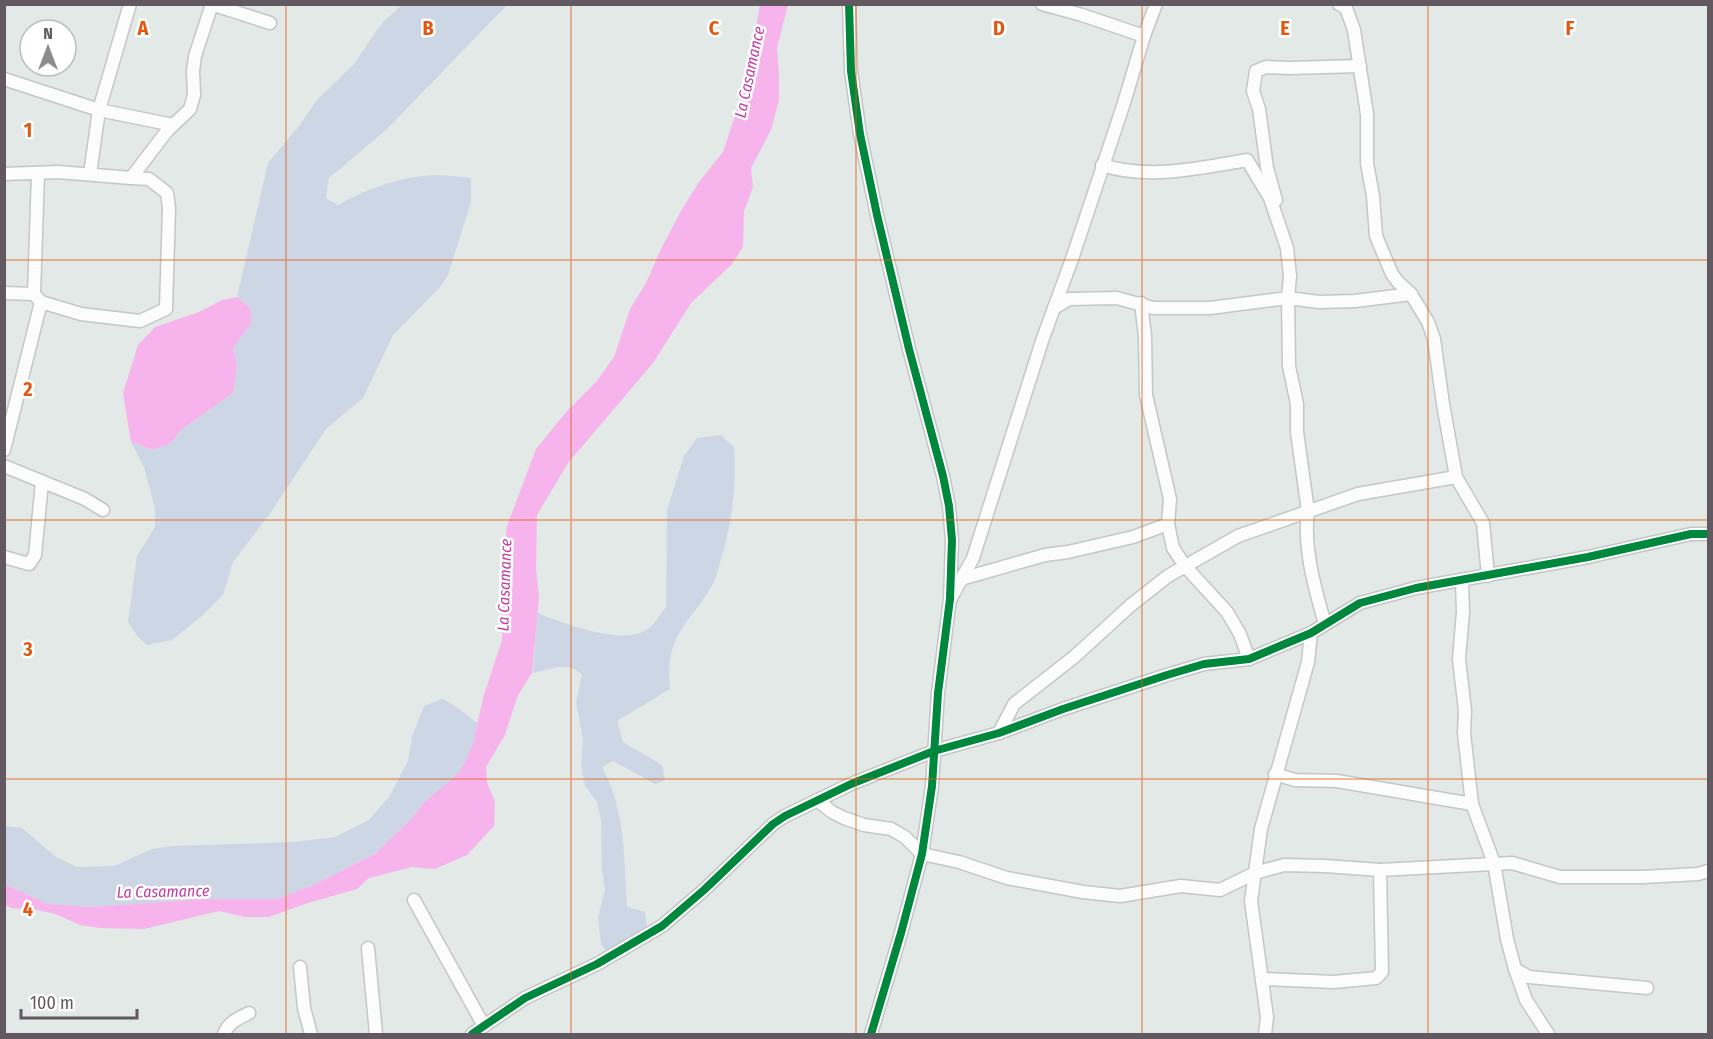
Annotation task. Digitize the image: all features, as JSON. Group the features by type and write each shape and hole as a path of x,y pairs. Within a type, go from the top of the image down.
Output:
{"street":[{"path":"90,174 99,110 130,4"},
{"path":"1042,4 1144,36"},
{"path":"950,599 973,558 996,482 1009,450 1156,4"},
{"path":"1339,4 1346,8 1354,30 1360,66 1367,114 1367,163 1373,196 1376,236 1392,274 1412,294 1428,322 1434,339 1456,477 1483,523 1488,576"},
{"path":"131,178 173,125 190,109 194,95 195,56 212,5 270,23"},
{"path":"848,10 851,71 860,134 877,215 949,506 952,540 950,599 941,663 933,786 922,854 870,1035"},
{"path":"1275,210 1276,197 1267,168 1259,108 1253,91 1256,71 1266,67 1360,66"},
{"path":"4,79 99,110 173,125"},
{"path":"1102,165 1123,172 1179,171 1247,160 1270,198 1287,248 1290,276 1289,366 1297,404 1297,432 1308,511 1307,536 1313,581 1325,624"},
{"path":"38,194 58,172"},
{"path":"4,174 58,172 149,179 167,193 169,208 166,309 140,321 81,314 38,298 4,293"},
{"path":"4,450 38,298 38,174"},
{"path":"1054,308 1069,299 1117,298 1153,308 1210,308 1288,298 1319,302 1355,301 1412,294"},
{"path":"1141,303 1146,395 1170,499 1168,525 1173,548 1185,566 1227,612 1240,634 1249,659"},
{"path":"4,466 85,499 103,510"},
{"path":"999,733 1014,704 1074,657 1131,605 1168,576 1238,536 1358,494 1456,477"},
{"path":"5,558 29,564 34,555 42,482"},
{"path":"961,579 1045,555 1133,537 1168,525"},
{"path":"472,1035 525,998 597,964 647,936 704,890 773,824 851,784 934,751 999,733 1167,675 1204,664 1249,659 1311,633 1360,603 1416,588 1488,576 1691,534 1708,534"},
{"path":"1462,581 1463,612 1459,659 1472,804 1494,863 1507,939 1515,969 1526,1000 1548,1035"},
{"path":"1265,1035 1267,1017 1251,901 1261,829 1308,662 1311,633"},
{"path":"1275,774 1295,780 1337,781 1472,804"},
{"path":"817,800 844,818 864,825 891,829 905,837 922,854 959,862 1006,878 1083,892 1120,896 1180,886 1220,890 1255,873 1284,865 1380,870 1512,863 1560,877 1643,878 1698,874 1708,871"},
{"path":"1263,979 1334,982 1376,978 1382,972 1380,870"},
{"path":"414,900 484,1026"},
{"path":"368,948 376,1035"},
{"path":"300,967 304,1008 312,1035"},
{"path":"1515,969 1529,977 1647,988"},
{"path":"224,1035 227,1027 249,1013"}],"shaded area":[{"path":"402,5 507,5 387,129 329,178 326,198 338,205 379,186 429,175 471,178 471,202 448,275 440,287 393,335 363,398 326,429 269,515 233,562 223,595 172,640 147,645 128,622 137,556 155,527 155,508 144,467 131,442 153,450 171,443 181,430 233,393 237,365 233,348 251,322 251,309 237,297 268,163 317,100 354,64 382,23"},
{"path":"721,435 734,447 735,475 729,528 715,579 675,642 669,670 670,689 617,721 623,742 662,765 665,780 655,784 613,761 602,767 616,801 620,818 627,907 645,912 647,927 634,939 607,952 601,944 598,917 605,890 602,870 601,820 597,802 585,786 581,766 583,739 576,703 582,675 577,670 565,667 533,673 537,613 576,627 620,636 633,635 651,627 666,607 667,510 684,456 697,438"},
{"path":"442,699 478,723 473,744 460,772 424,802 413,817 376,853 315,884 277,899 205,899 91,907 48,904 5,884 5,826 22,828 56,857 77,867 114,866 152,849 172,846 295,842 335,837 369,820 389,797 408,761 412,737 424,706"}],"water":[{"name":"La Casamance","path":"760,5 788,5 777,48 779,100 771,130 751,168 753,187 744,211 743,247 731,265 691,303 653,363 568,463 537,515 536,568 539,597 532,673 518,695 505,735 486,767 487,782 495,802 494,826 467,855 435,869 412,867 369,878 357,889 269,917 245,917 219,911 144,929 100,928 80,925 55,914 5,905 5,884 48,904 91,907 205,899 277,899 315,884 376,853 413,817 424,802 460,772 473,744 483,698 502,640 503,560 507,526 536,449 567,411 596,382 614,357 630,309 646,283 681,211 699,182 723,152 746,82"},
{"path":"237,297 251,309 251,323 233,348 237,365 233,393 181,430 171,443 153,450 131,442 123,393 138,345 155,327 199,312 222,300"}],"cycle path":[{"path":"849,4 851,71 860,134 909,349 943,476 952,540 950,599 938,693 932,786 922,854 871,1034"},
{"path":"472,1034 525,998 597,964 662,926 704,890 773,824 851,784 934,751 999,733 1063,709 1167,675 1204,664 1249,659 1311,633 1360,603 1416,588 1588,557 1691,534 1708,534"}]}
